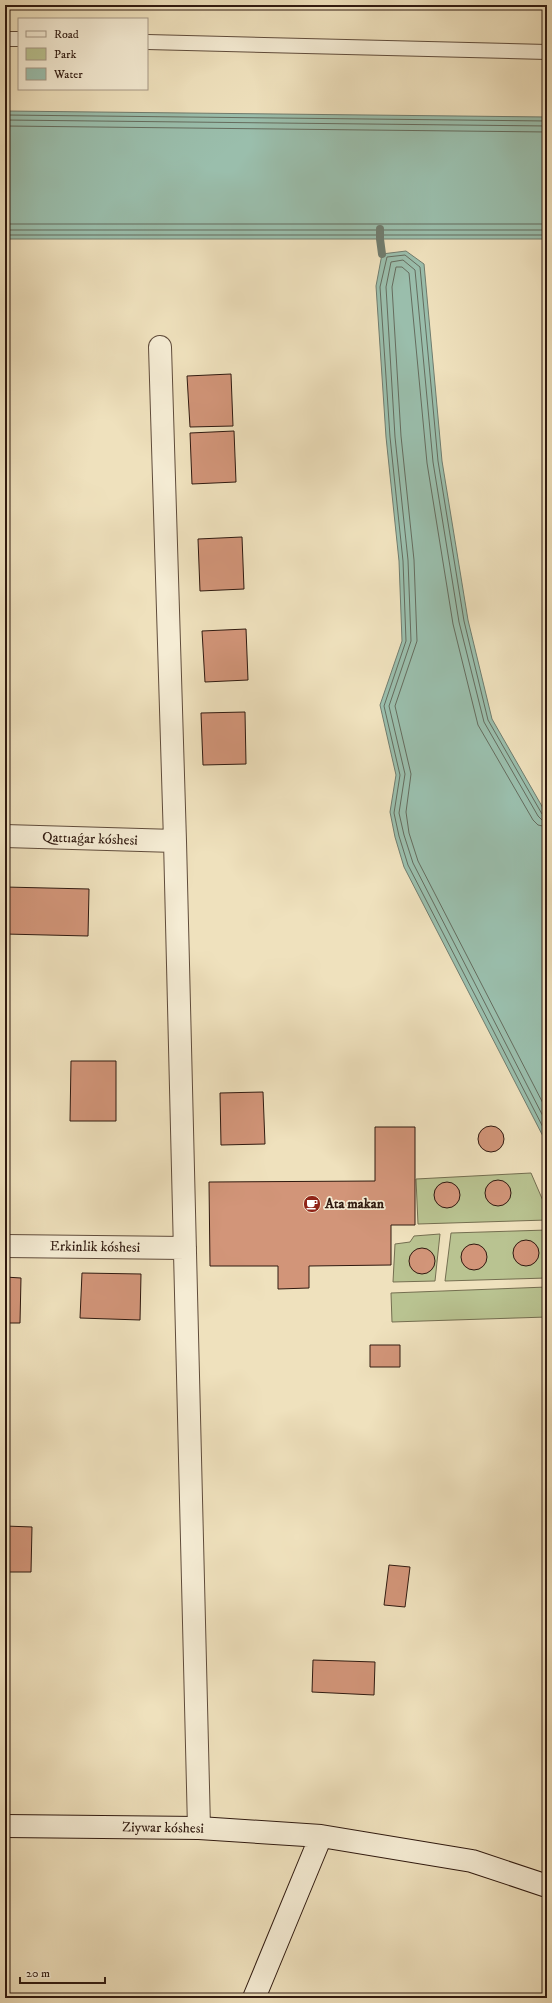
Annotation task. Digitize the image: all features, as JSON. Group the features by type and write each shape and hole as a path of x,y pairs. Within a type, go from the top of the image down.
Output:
{"street":[{"path":"160,347 175,841 199,1828"},
{"name":"Qattıaǵar kóshesi","path":"5,836 175,841"},
{"name":"Erkinlik kóshesi","path":"5,1246 185,1248"},
{"name":"Ziywar kóshesi","path":"5,1826 199,1828 321,1836 472,1862 547,1886"},
{"path":"254,1998 321,1836"}],"lane":[{"path":"5,39 18,39"},
{"path":"148,42 547,52"}],"green space":[{"path":"531,1173 547,1210 547,1220 418,1224 416,1179"},
{"path":"547,1230 547,1278 445,1281 451,1233"},
{"path":"440,1234 435,1281 393,1282 395,1244 410,1242 414,1236"},
{"path":"547,1287 547,1317 392,1322 391,1293"}],"water":[{"path":"5,111 547,117 547,239 5,239"},
{"path":"406,251 424,264 442,461 468,620 492,719 547,815 547,1144 404,867 395,837 390,812 396,775 380,705 402,641 399,561 386,437 376,286 382,254"}],"building":[{"path":"231,374 233,426 190,427 187,376"},
{"path":"234,431 236,482 192,484 190,433"},
{"path":"242,537 244,589 200,591 198,539"},
{"path":"246,629 248,680 205,682 202,631"},
{"path":"245,712 246,764 203,765 201,713"},
{"path":"5,887 89,889 88,936 5,934"},
{"path":"71,1061 116,1061 116,1121 70,1121"},
{"path":"263,1092 265,1144 221,1145 220,1093"},
{"path":"491,1126 500,1130 504,1139 500,1148 491,1152 482,1148 478,1139 482,1130"},
{"name":"Ata makan","path":"375,1127 415,1127 415,1225 391,1225 391,1265 309,1266 309,1288 278,1289 278,1266 210,1266 209,1182 375,1181"},
{"path":"498,1180 507,1184 511,1193 507,1202 498,1206 489,1202 485,1193 489,1184"},
{"path":"447,1182 456,1186 460,1195 456,1204 447,1208 438,1204 434,1195 438,1186"},
{"path":"526,1240 535,1244 539,1253 535,1262 526,1266 517,1262 513,1253 517,1244"},
{"path":"474,1244 483,1248 487,1257 483,1266 474,1270 465,1266 461,1257 465,1248"},
{"path":"422,1248 431,1252 435,1261 431,1270 422,1274 413,1270 409,1261 413,1252"},
{"path":"82,1273 141,1274 140,1320 80,1318"},
{"path":"5,1277 21,1278 20,1323 5,1323"},
{"path":"370,1345 400,1345 400,1367 370,1367"},
{"path":"5,1526 32,1527 31,1572 5,1572"},
{"path":"389,1565 410,1567 405,1607 384,1605"},
{"path":"313,1660 375,1662 374,1695 312,1692"}],"waterway":[{"path":"380,229 382,254"}],"place":[{"name":"Ata makan","path":"312,1204"}]}
